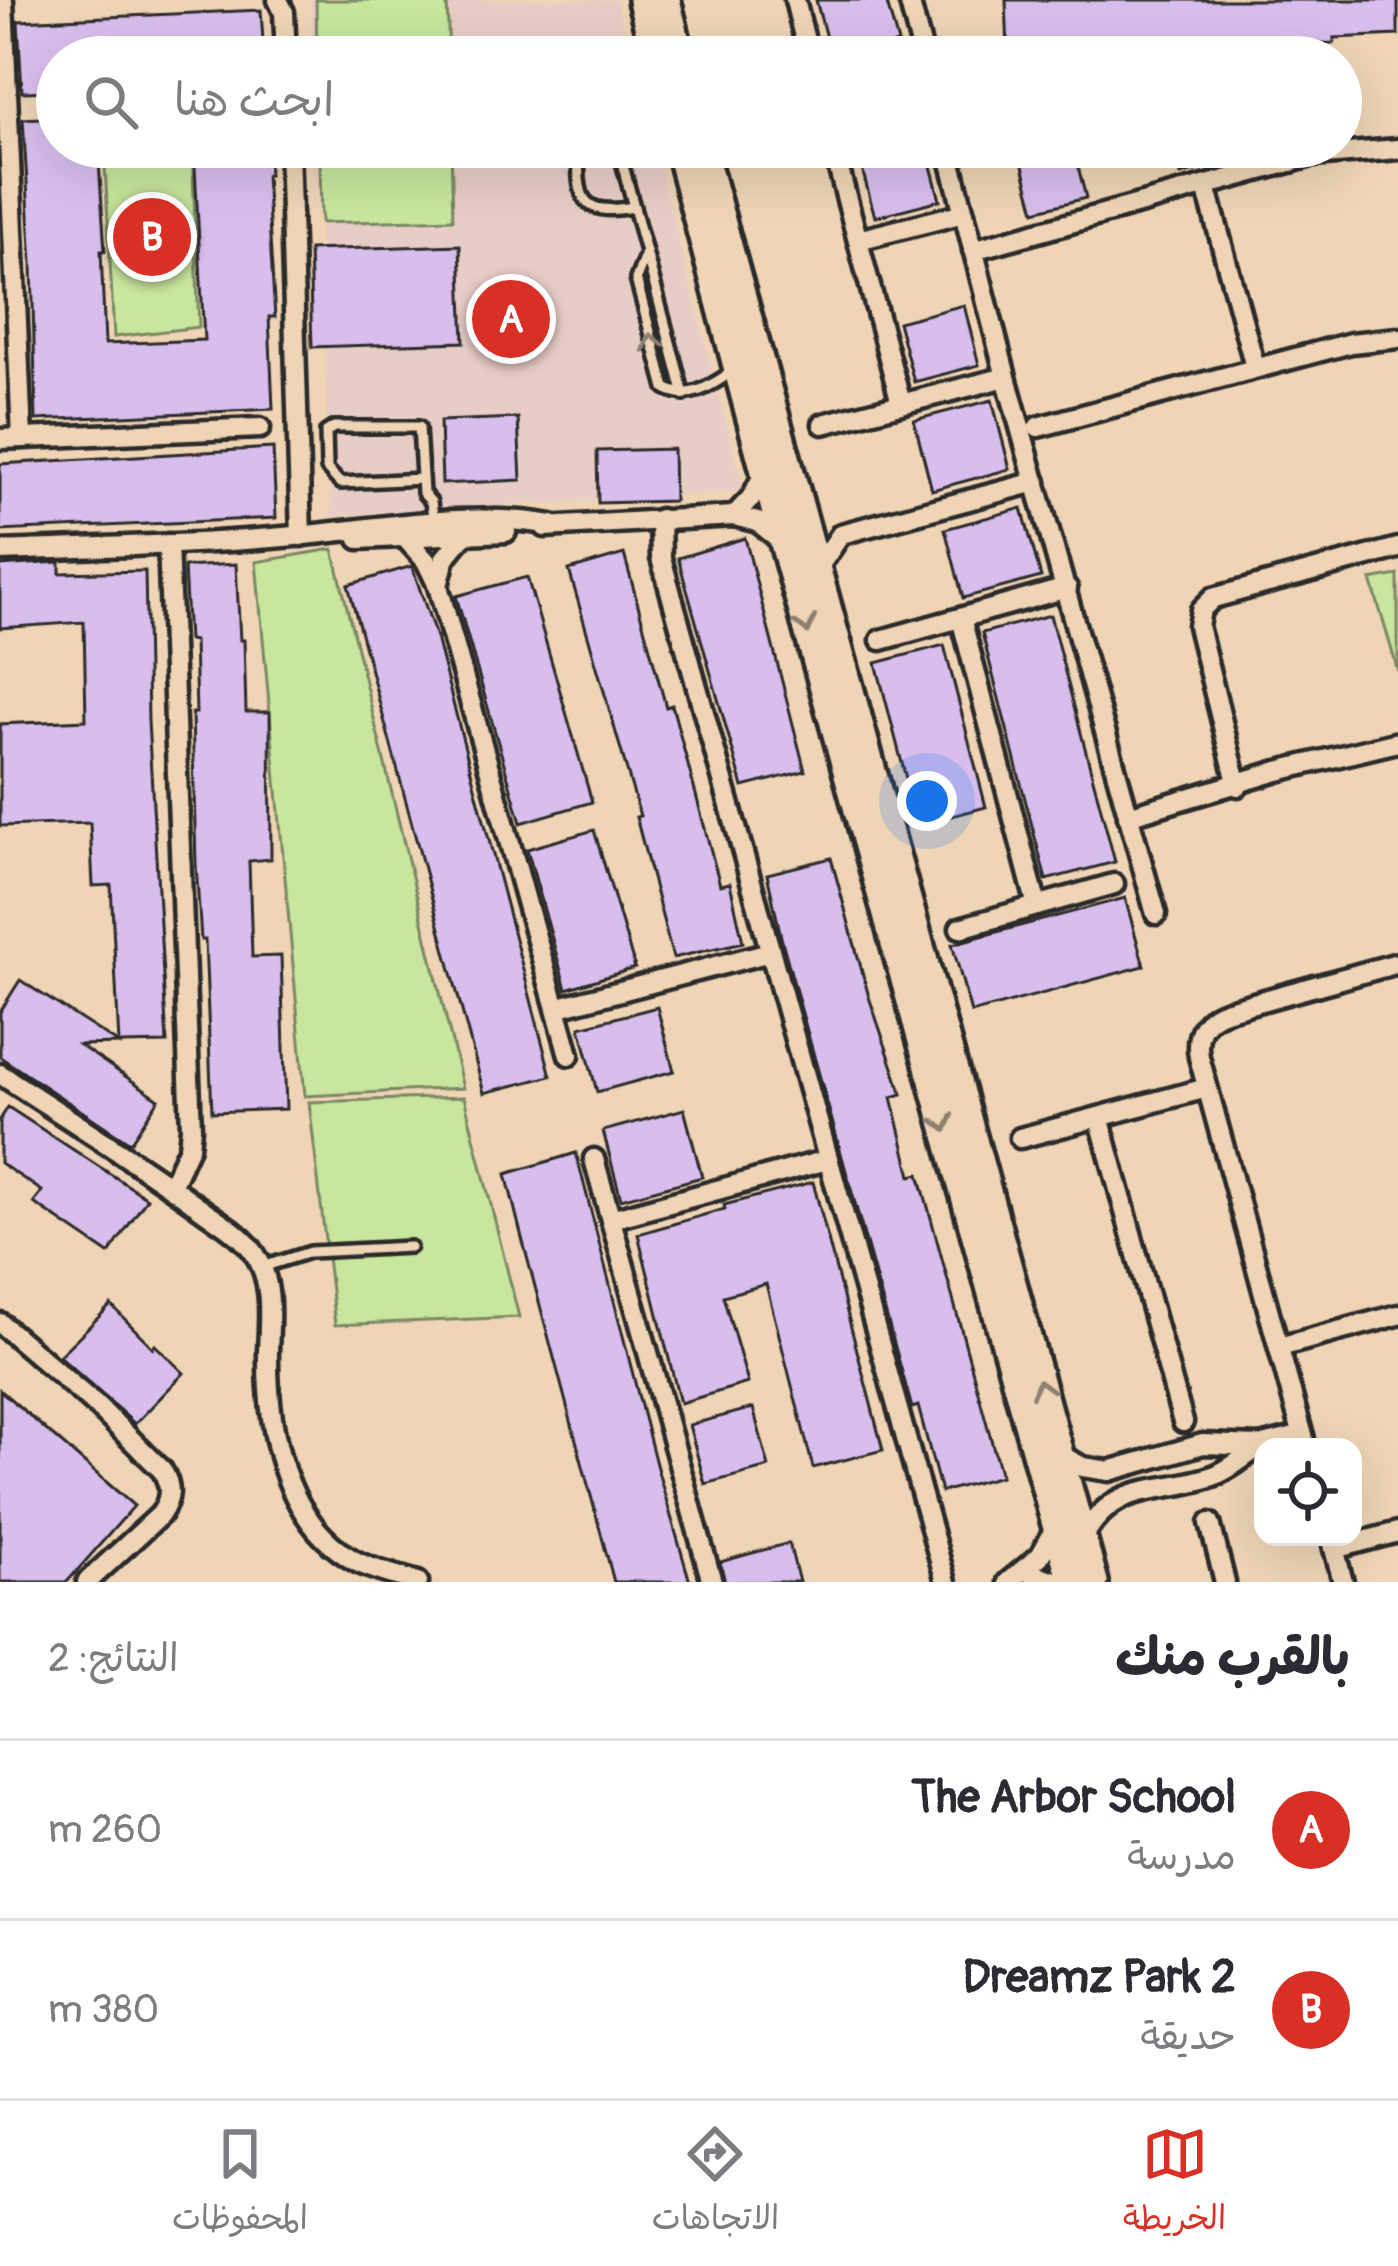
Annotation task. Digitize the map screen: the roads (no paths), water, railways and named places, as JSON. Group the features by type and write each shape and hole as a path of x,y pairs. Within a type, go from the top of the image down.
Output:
{"street":[{"path":"16,0 2,1 22,438"},
{"path":"278,0 285,36"},
{"path":"642,0 651,36"},
{"path":"666,0 675,36"},
{"path":"794,0 803,36"},
{"path":"909,0 918,36"},
{"path":"1362,152 1398,149"},
{"path":"290,168 301,536"},
{"path":"685,168 1072,1582"},
{"path":"707,168 1094,1582"},
{"path":"839,168 901,403"},
{"path":"952,168 1156,914"},
{"path":"973,250 1270,168"},
{"path":"1206,186 1255,367"},
{"path":"858,240 964,213"},
{"path":"1038,428 1255,367 1360,341 1398,338"},
{"path":"823,424 1006,377"},
{"path":"0,440 260,428"},
{"path":"734,516 752,497 765,470"},
{"path":"816,571 842,534 1036,482"},
{"path":"800,512 842,534"},
{"path":"415,514 434,523 552,525"},
{"path":"415,514 569,1055"},
{"path":"0,551 301,536 415,514 464,536 552,525 734,516 758,522 784,543"},
{"path":"660,519 661,558 946,1582"},
{"path":"438,586 445,558 464,536"},
{"path":"169,544 191,1128 189,1147 171,1186"},
{"path":"1238,786 1198,626 1201,610 1213,598 1398,548"},
{"path":"880,640 1067,588"},
{"path":"961,618 1037,906"},
{"path":"1129,816 1278,771 1398,742"},
{"path":"960,928 1114,884"},
{"path":"559,1007 770,952"},
{"path":"1304,1438 1207,1088 1197,1048 1200,1032 1210,1018 1398,963"},
{"path":"0,1074 241,1237 262,1267 268,1291 272,1432 297,1495 316,1526 353,1560 418,1582"},
{"path":"1020,1138 1207,1088"},
{"path":"1099,1117 1184,1422"},
{"path":"594,1159 712,1582"},
{"path":"611,1219 827,1160"},
{"path":"1279,1348 1398,1315"},
{"path":"0,1323 99,1408 168,1481 167,1505 160,1515 88,1582"},
{"path":"1060,1455 1083,1467 1109,1471 1203,1444 1254,1446"},
{"path":"1083,1538 1094,1520 1117,1500 1221,1473 1254,1451"},
{"path":"1166,1454 1174,1484"},
{"path":"1210,1523 1226,1582"},
{"path":"1016,1576 1040,1556 1056,1526"},
{"path":"1362,1538 1398,1532"},
{"path":"1334,1546 1343,1582"},
{"path":"1016,1576 1058,1582"}],"lane":[{"path":"578,168 578,189 589,207 600,212 634,207"},
{"path":"624,168 684,395"},
{"path":"646,253 637,284 664,385 684,395 717,383 738,368"},
{"path":"415,514 422,479 417,425 334,427 325,435 327,469 340,483 422,479"},
{"path":"415,514 431,502 434,523"},
{"path":"262,1267 310,1252 410,1247"}],"place":[{"name":"Dreamz Park 2","path":"152,237"},
{"name":"The Arbor School","path":"511,319"}]}
